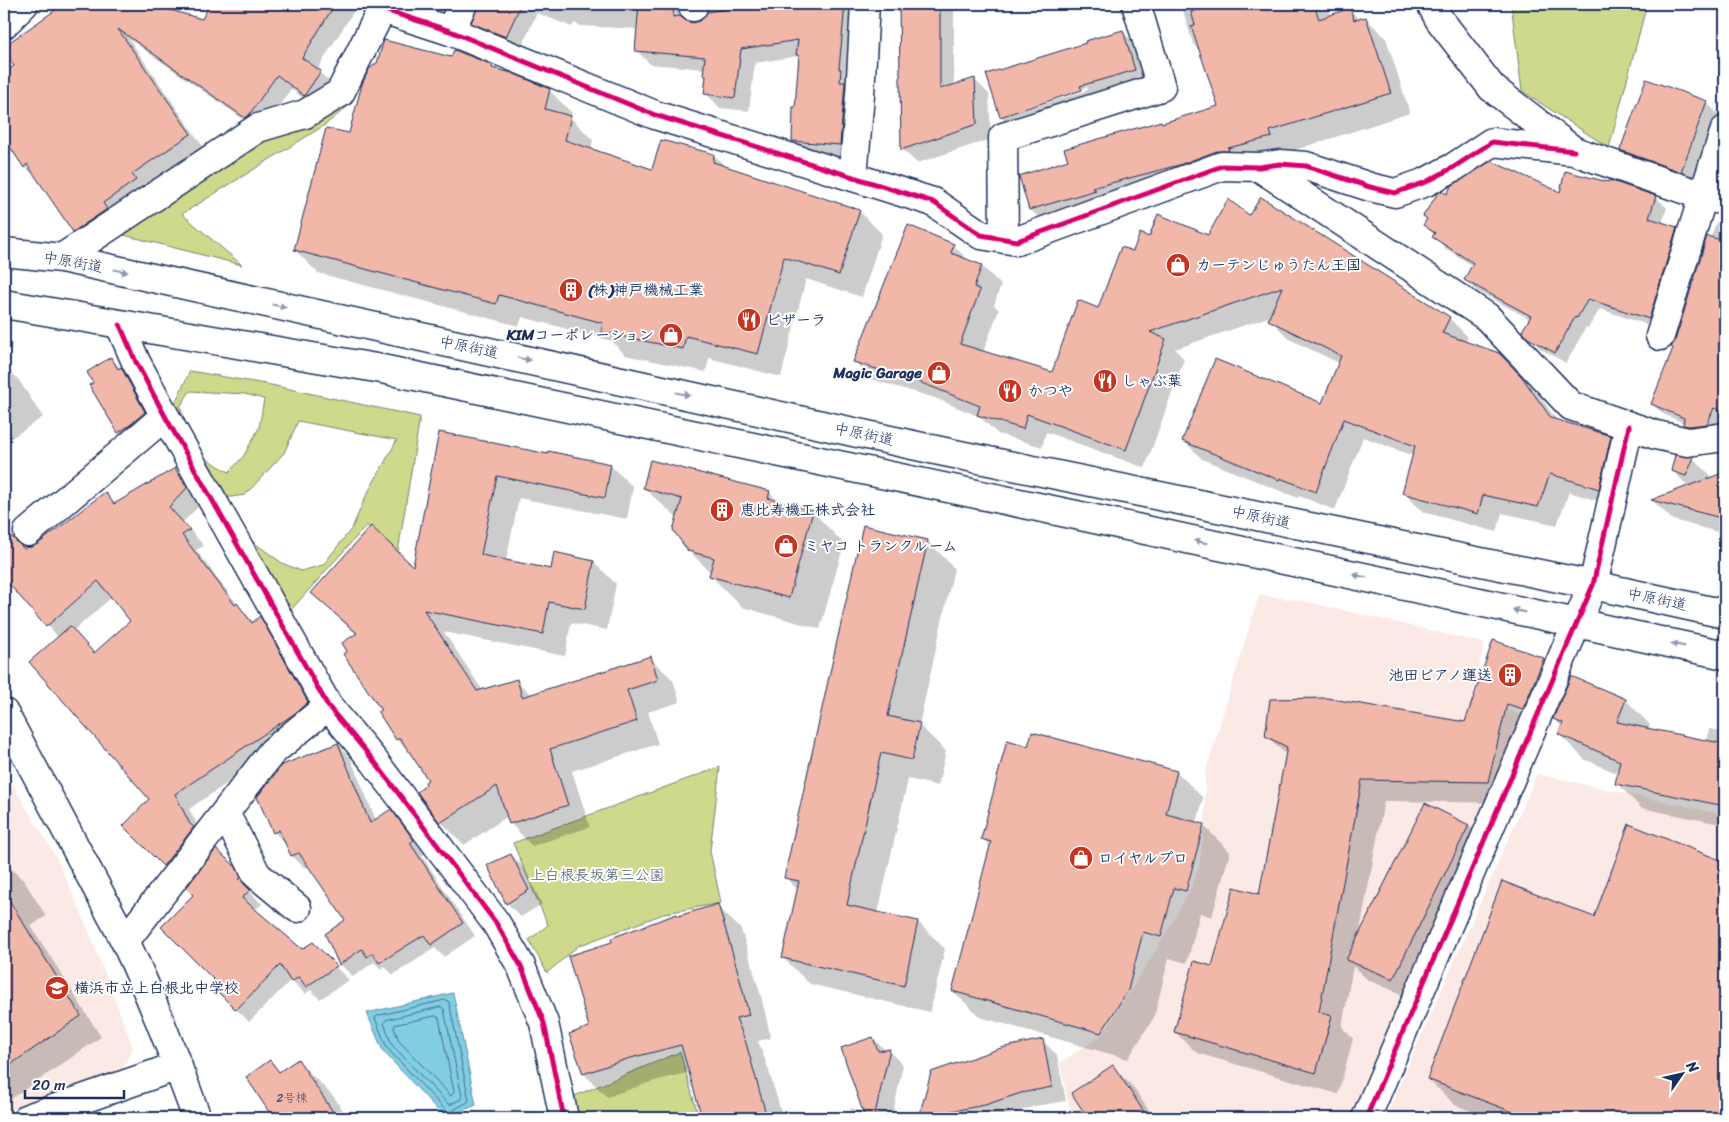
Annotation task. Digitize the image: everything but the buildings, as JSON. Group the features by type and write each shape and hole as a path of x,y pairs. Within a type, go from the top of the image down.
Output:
{"street":[{"path":"4,24 24,4"},
{"path":"450,31 463,4"},
{"path":"852,176 860,95 865,4"},
{"path":"1004,239 1002,138 1161,87 1136,4"},
{"path":"1431,4 1439,19 1492,88 1574,151"},
{"path":"62,258 258,128 306,114 340,93 379,6 450,31 655,115 933,202 981,235 1017,241 1222,166 1259,167 1280,164 1306,166 1370,187 1395,193 1426,182 1492,142 1574,151 1714,198"},
{"path":"1660,336 1714,198 1725,130"},
{"path":"1259,167 1487,317 1571,406 1629,426 1688,442 1725,437"},
{"name":"中原街道","path":"4,252 62,258 950,453 1593,585 1725,614"},
{"path":"4,304 382,369 1076,515 1576,624 1725,654"},
{"path":"120,325 136,362 165,416 328,706 380,769 501,931 521,966 544,1024 564,1118"},
{"path":"28,532 165,416"},
{"path":"1366,1118 1593,585 1629,426"},
{"path":"125,940 272,752 328,706"},
{"path":"4,713 125,940 140,972 197,1118"},
{"path":"225,813 257,875 297,908"},
{"path":"28,1118 178,1066"}],"shaded area":[{"path":"1259,595 1303,601 1484,643 1472,699 1529,717 1356,1118 1040,1118 1070,1111 1060,1063 1103,1034 1160,944 1190,890 1199,867 1205,823 1205,774"},
{"name":"横浜市立上白根北中学校","path":"4,770 57,859 88,929 133,1048 122,1071 4,1112"},
{"path":"1537,774 1725,815 1725,1118 1385,1118"}],"green space":[{"path":"1511,4 1647,4 1609,148 1522,91"},
{"path":"353,102 325,125 182,214 242,265 120,234 267,137 308,129"},
{"path":"190,371 271,385 420,417 396,564 367,525 289,612 242,534 282,563 301,571 323,565 352,528 366,496 397,440 298,421 284,453 245,495 224,498 198,454 229,472 243,457 259,428 264,399 245,394 190,391 180,407 188,430 173,407"},
{"name":"上白根長坂第三公園","path":"720,767 710,851 721,903 666,913 578,946 547,973 529,940 548,925 513,843"},
{"path":"680,1052 699,1118 577,1118 572,1097"}],"water":[{"path":"453,993 476,1105 445,1118 383,1051 367,1013"}],"cycle path":[{"path":"376,4 382,9 450,31 655,115 933,202 981,235 1017,241 1222,166 1259,167 1280,164 1306,166 1370,187 1395,193 1426,182 1454,167 1492,142 1574,151"},
{"path":"120,325 136,362 165,416 328,706 374,761 496,923 521,966 544,1023 564,1118"},
{"path":"1366,1118 1593,585 1629,426"}],"place":[{"name":"カーテンじゅうたん王国","path":"1178,265"},
{"name":"(株)神戸機械工業","path":"571,290"},
{"name":"ピザーラ","path":"749,320"},
{"name":"KIMコーポレーション","path":"671,335"},
{"name":"Magic Garage","path":"939,373"},
{"name":"しゃぶ葉","path":"1105,381"},
{"name":"かつや","path":"1010,391"},
{"name":"恵比寿機工株式会社","path":"722,510"},
{"name":"ミヤコ トランクルーム","path":"786,546"},
{"name":"池田ピアノ運送","path":"1510,675"},
{"name":"ロイヤルプロ","path":"1081,858"},
{"name":"横浜市立上白根北中学校","path":"57,988"}]}
